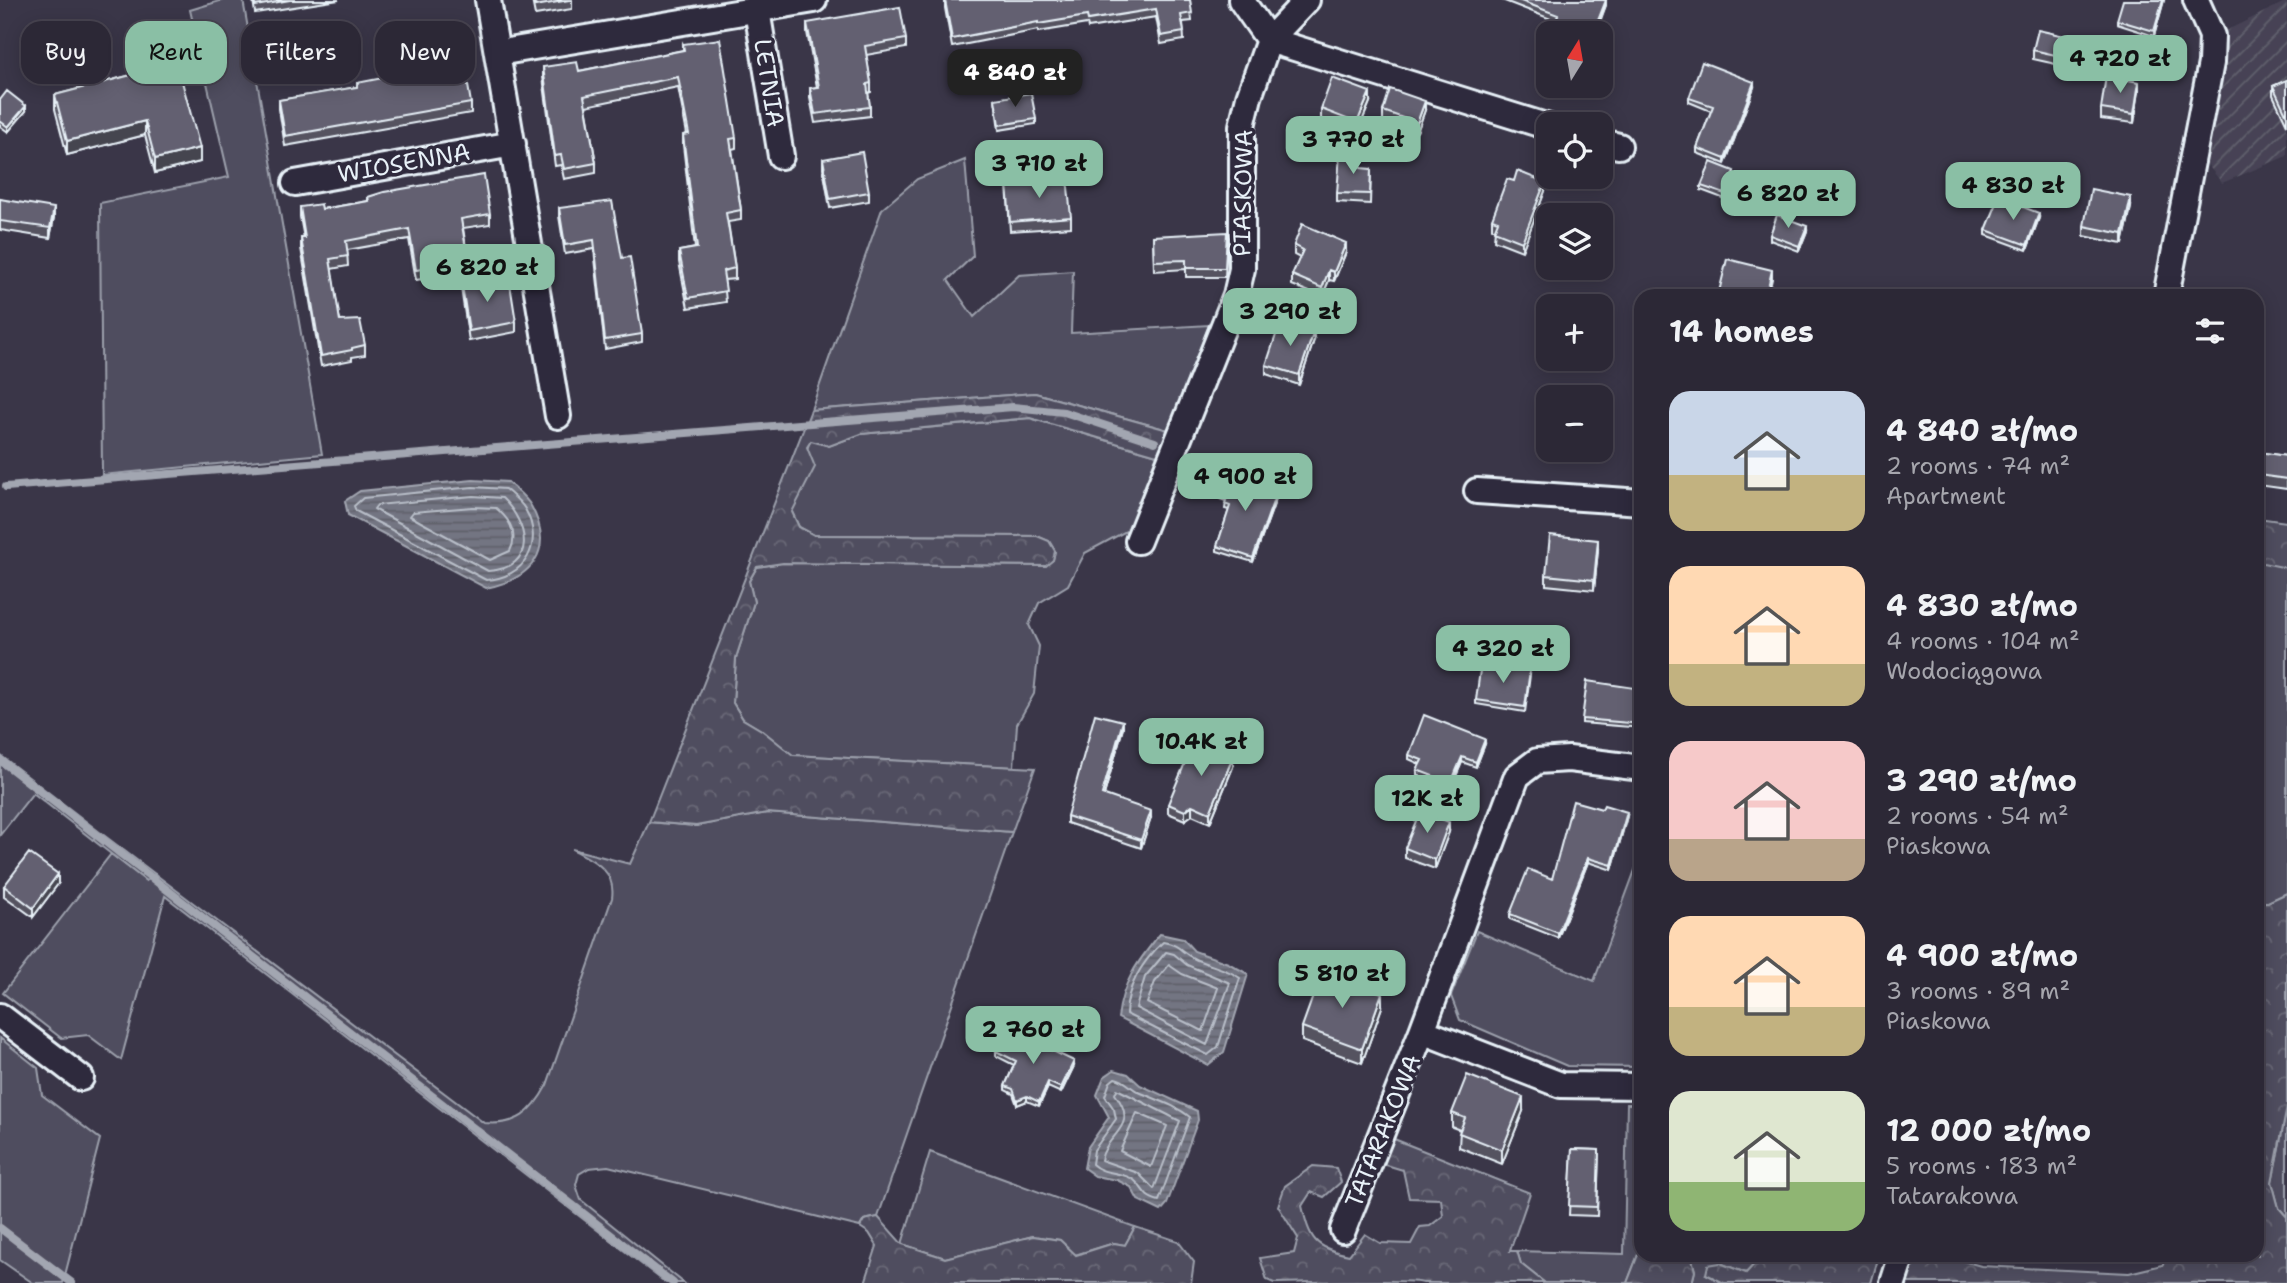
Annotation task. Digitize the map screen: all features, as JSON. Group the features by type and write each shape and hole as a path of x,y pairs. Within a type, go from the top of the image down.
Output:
{"street":[{"path":"488,0 558,416"},
{"path":"497,53 814,0"},
{"path":"1241,0 1269,40 1536,123"},
{"name":"PIASKOWA","path":"1138,541 1236,295 1242,269 1242,126 1269,40 1307,0"},
{"path":"2167,289 2211,63 2212,36 2196,0"},
{"name":"LETNIA","path":"757,10 781,156"},
{"name":"WIOSENNA","path":"295,183 513,144"},
{"path":"1477,491 1634,501"},
{"name":"TATARAKOWA","path":"1343,1230 1422,1031 1517,776 1537,761 1569,759 1634,767"},
{"path":"0,1016 81,1078"},
{"name":"TATARAKOWA","path":"1422,1031 1561,1085 1634,1086"},
{"path":"1894,1283 1900,1262"}],"shaded area":[{"path":"2287,1 2287,156 2222,183 2207,164 2226,46 2221,33"}],"green space":[{"path":"223,0 243,0 247,21 241,21 241,84 258,84 322,454 102,475 100,203 229,177 207,84 227,84 227,21 193,21 190,10"},
{"path":"965,160 973,256 948,280 974,317 1019,275 1073,271 1071,333 1209,325 1168,430 1035,393 811,410 882,209 917,179"},
{"path":"1035,393 1168,430 1157,455 1030,418 861,434 829,446 811,441 807,447 815,467 792,512 799,527 814,535 1037,536 1049,541 1055,551 1053,560 1046,566 783,563 757,567 749,581 754,602 736,658 733,703 743,719 793,755 1035,768 1012,832 767,813 696,826 649,822 811,410"},
{"path":"1030,418 1157,455 1130,529 1085,553 1068,585 1039,603 1029,625 1039,646 1034,694 1017,724 1014,767 792,755 763,731 743,719 733,703 736,658 754,602 749,581 757,567 782,563 1045,566 1053,560 1055,551 1049,541 1037,536 814,535 799,527 792,512 811,440 829,446 861,434"},
{"path":"2264,519 2287,522 2287,568 2264,563"},
{"path":"2264,559 2287,565 2287,893 2264,902"},
{"path":"0,755 101,833 93,840 33,793 0,835"},
{"path":"767,813 1012,832 878,1217 864,1220 860,1227 608,1166 589,1168 579,1174 576,1185 581,1200 684,1283 666,1283 165,896 121,1060 88,1035 61,1038 3,993 111,854 146,881 155,874 484,1123 506,1122 529,1110 547,1085 612,898 611,880 607,873 595,862 572,849 630,864 649,822 696,826"},
{"path":"101,833 155,874 146,881 93,840"},
{"path":"1634,873 1634,1067 1567,1066 1460,1020 1451,996 1477,931 1594,981"},
{"path":"2287,893 2287,1107 2272,1182 2279,1208 2287,1217 2287,1283 1906,1283 1913,1262 1967,1262 1981,1266 2129,1273 2162,1265 2164,1262 2264,1262 2264,902"},
{"path":"0,1038 38,1068 42,1095 100,1139 63,1283 33,1283 0,1260"},
{"path":"1627,1104 1634,1104 1635,1262 1627,1283 1545,1283 1521,1264 1517,1251 1624,1254"},
{"path":"2287,1107 2287,1217 2279,1208 2272,1182"},
{"path":"1394,1139 1530,1193 1510,1251 1517,1251 1521,1264 1545,1283 1274,1283 1267,1280 1260,1258 1294,1253 1298,1238 1278,1206 1285,1186 1313,1166 1336,1168 1341,1182 1324,1197 1311,1192 1302,1206 1311,1234 1328,1249 1349,1255 1365,1234 1380,1243 1411,1244 1420,1227 1430,1226 1443,1216 1441,1199 1409,1198 1403,1170 1383,1164"},
{"path":"930,1152 1135,1227 1125,1245 1114,1243 1075,1255 1060,1240 1033,1236 945,1258 902,1244"},
{"path":"878,1217 902,1244 945,1258 1033,1236 1060,1240 1076,1255 1114,1243 1125,1245 1135,1227 1178,1241 1194,1262 1191,1283 865,1283 877,1246 869,1233 860,1227 864,1220"},
{"path":"1635,1262 1693,1262 1695,1271 1692,1283 1627,1283"},
{"path":"1693,1262 1756,1262 1746,1273 1720,1263 1706,1274 1724,1283 1692,1283 1695,1271"},
{"path":"1756,1262 1877,1262 1871,1283 1724,1283 1706,1274 1708,1265 1720,1263 1746,1273"}],"water":[{"path":"473,480 508,482 529,503 538,522 541,537 535,560 516,578 502,584 486,588 348,515 345,501 360,491"},
{"path":"1160,934 1183,939 1194,951 1228,963 1248,974 1224,1052 1208,1065 1118,1018 1123,993 1132,973"},
{"path":"1114,1070 1128,1074 1140,1085 1197,1111 1198,1120 1167,1204 1161,1211 1138,1200 1131,1187 1117,1180 1095,1176 1084,1168 1088,1147 1109,1117 1097,1095 1104,1077"}],"building":[{"path":"254,0 290,0 255,6"},
{"path":"534,0 569,0 535,6"},
{"path":"945,0 1190,0 1192,13 1181,15 1184,32 1161,36 1156,9 1088,20 1087,16 1038,22 952,39"},
{"path":"1518,0 1606,0 1598,21 1556,21 1558,15"},
{"path":"2123,0 2163,0 2154,31 2117,20"},
{"path":"900,7 906,39 865,46 871,83 867,84 870,107 815,114 810,88 819,87 807,23"},
{"path":"2038,30 2091,42 2087,62 2033,50"},
{"path":"720,39 736,138 730,139 741,210 726,213 735,268 723,271 726,291 688,298 679,251 697,248 683,135 689,134 678,77 584,96 596,163 564,169 561,155 555,156 543,67 577,62 579,71 684,50 683,44"},
{"path":"1702,62 1754,82 1725,159 1697,148 1713,106 1689,98"},
{"path":"2106,76 2139,82 2134,114 2101,109"},
{"path":"125,77 125,84 183,84 200,148 155,159 145,121 67,141 55,95 97,84 111,84 111,80"},
{"path":"1332,78 1370,92 1357,123 1321,109"},
{"path":"375,79 375,84 468,84 471,103 285,136 279,100 357,87 361,82"},
{"path":"2287,80 2287,116 2273,86"},
{"path":"1390,89 1425,101 1417,123 1383,111"},
{"path":"7,91 26,106 8,127 0,121 0,100"},
{"path":"1031,93 1036,119 999,125 995,99"},
{"path":"862,152 869,192 830,199 823,159"},
{"path":"1340,154 1361,155 1361,168 1371,169 1370,194 1337,193"},
{"path":"1711,162 1734,171 1725,194 1701,186"},
{"path":"1517,171 1536,178 1536,189 1542,189 1522,242 1494,231 1498,221 1492,219 1507,179 1514,181"},
{"path":"484,175 490,214 461,219 468,261 416,270 409,229 346,241 348,256 330,259 340,321 360,320 365,345 321,356 301,238 305,238 300,207 321,204 322,209 369,201 368,197 384,192"},
{"path":"1067,177 1071,217 1010,222 1007,183"},
{"path":"2091,189 2131,197 2123,234 2084,226"},
{"path":"1999,198 2039,213 2027,245 1986,230"},
{"path":"0,199 54,208 50,228 0,221"},
{"path":"612,201 622,258 630,257 642,334 605,340 594,240 565,245 559,208"},
{"path":"1777,215 1807,226 1799,246 1770,235"},
{"path":"1302,224 1346,243 1334,272 1329,270 1322,288 1292,275 1303,250 1294,245"},
{"path":"1227,232 1225,268 1186,268 1186,260 1154,261 1153,236"},
{"path":"1727,259 1772,270 1768,289 1720,289"},
{"path":"485,274 488,288 510,284 516,322 469,331 461,279"},
{"path":"1281,320 1314,331 1299,375 1266,365"},
{"path":"2264,453 2287,456 2287,479 2264,476"},
{"path":"1227,472 1278,488 1253,558 1217,546 1230,506 1225,504 1227,497 1220,494"},
{"path":"1550,535 1598,540 1594,580 1546,575"},
{"path":"1481,663 1530,670 1525,707 1476,700"},
{"path":"1587,681 1634,688 1634,723 1582,719"},
{"path":"1095,714 1123,721 1102,794 1151,811 1141,840 1067,816"},
{"path":"1424,715 1485,739 1476,762 1462,757 1451,783 1417,770 1422,760 1409,755"},
{"path":"1194,741 1233,757 1210,813 1192,805 1185,811 1168,804"},
{"path":"1573,801 1602,809 1604,805 1627,812 1612,865 1588,858 1558,933 1510,914 1528,869 1552,879"},
{"path":"1420,811 1449,822 1435,860 1405,848"},
{"path":"29,853 58,874 33,908 4,886"},
{"path":"1322,971 1382,993 1362,1049 1302,1027"},
{"path":"1006,1029 1074,1061 1061,1088 1048,1082 1039,1102 1027,1096 1017,1100 1013,1089 1005,1086 1016,1061 996,1051"},
{"path":"1467,1075 1523,1097 1502,1150 1459,1133 1465,1118 1452,1113"},
{"path":"1572,1149 1599,1150 1597,1207 1569,1206"}],"waterway":[{"path":"6,487 1013,407 1064,412 1155,442"},
{"path":"0,760 673,1283"},
{"path":"0,1228 72,1283"}]}
